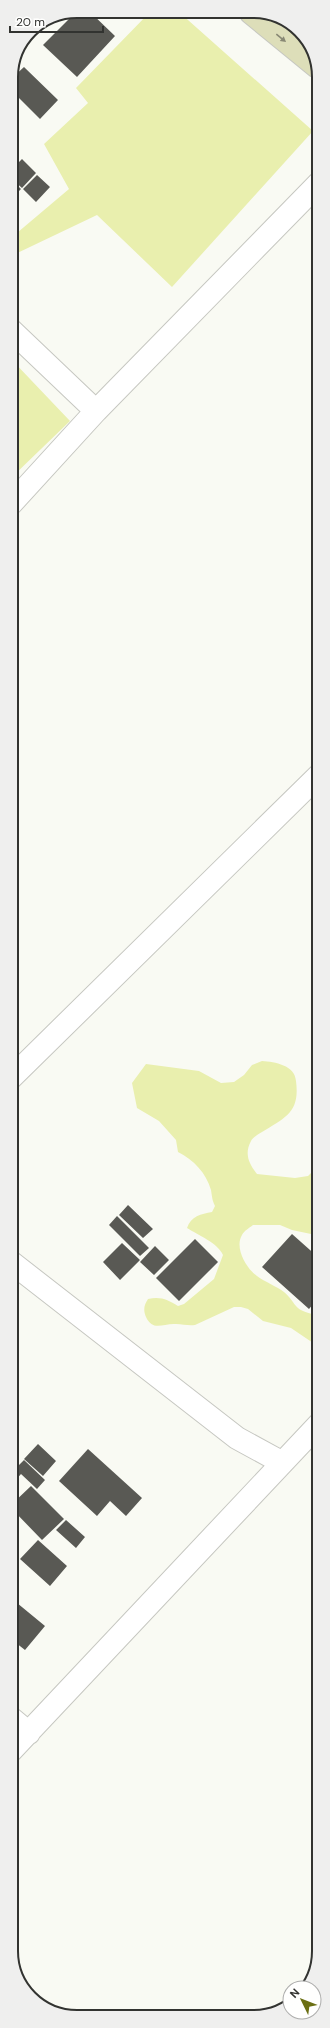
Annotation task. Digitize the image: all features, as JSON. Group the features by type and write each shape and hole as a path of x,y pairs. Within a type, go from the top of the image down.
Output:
{"main road":[{"path":"258,19 310,61"}],"street":[{"path":"18,496 96,411 312,190"},
{"path":"18,337 96,411"},
{"path":"18,1071 312,782"},
{"path":"18,1267 238,1438 281,1462"},
{"path":"18,1744 29,1734 281,1462 312,1431"},
{"path":"18,1724 29,1734"}],"green space":[{"path":"144,18 186,18 312,130 312,132 172,287 97,215 18,253 18,232 69,189 44,144 88,103 76,88"},
{"path":"18,366 70,421 18,471"},
{"path":"262,1061 273,1062 284,1065 292,1071 295,1076 297,1091 296,1100 293,1107 290,1112 278,1122 252,1140 248,1150 248,1159 257,1174 295,1178 308,1176 312,1172 312,1235 292,1230 280,1225 253,1225 242,1235 240,1240 241,1252 243,1258 253,1273 284,1292 298,1308 312,1314 312,1342 291,1328 263,1321 248,1309 241,1307 234,1307 195,1325 171,1324 155,1326 149,1322 144,1312 148,1299 164,1299 178,1306 184,1304 214,1279 223,1255 212,1243 187,1228 194,1218 212,1212 215,1206 206,1178 194,1163 178,1152 176,1140 159,1121 137,1108 132,1083 146,1064 199,1071 221,1083 234,1082 244,1075 252,1065"}],"building":[{"path":"96,18 115,36 77,77 43,45 69,19"},
{"path":"24,67 58,100 40,119 18,97 18,72"},
{"path":"22,159 36,173 22,188 18,184 18,163"},
{"path":"37,175 50,187 36,202 23,189"},
{"path":"128,1205 153,1229 143,1238 119,1215"},
{"path":"117,1216 149,1248 140,1256 109,1225"},
{"path":"292,1234 312,1252 312,1305 309,1309 262,1267"},
{"path":"195,1239 218,1262 179,1301 156,1278"},
{"path":"122,1243 140,1260 120,1280 103,1262"},
{"path":"155,1246 169,1260 154,1275 140,1262"},
{"path":"38,1444 56,1461 43,1476 24,1459"},
{"path":"88,1449 142,1498 126,1516 110,1501 97,1516 59,1481"},
{"path":"24,1460 45,1480 37,1489 21,1474 18,1477 18,1466"},
{"path":"31,1486 64,1519 42,1540 18,1515 18,1498"},
{"path":"66,1520 85,1537 76,1548 56,1530"},
{"path":"38,1540 67,1566 50,1586 20,1559"},
{"path":"18,1604 45,1626 25,1650 18,1644"}]}
